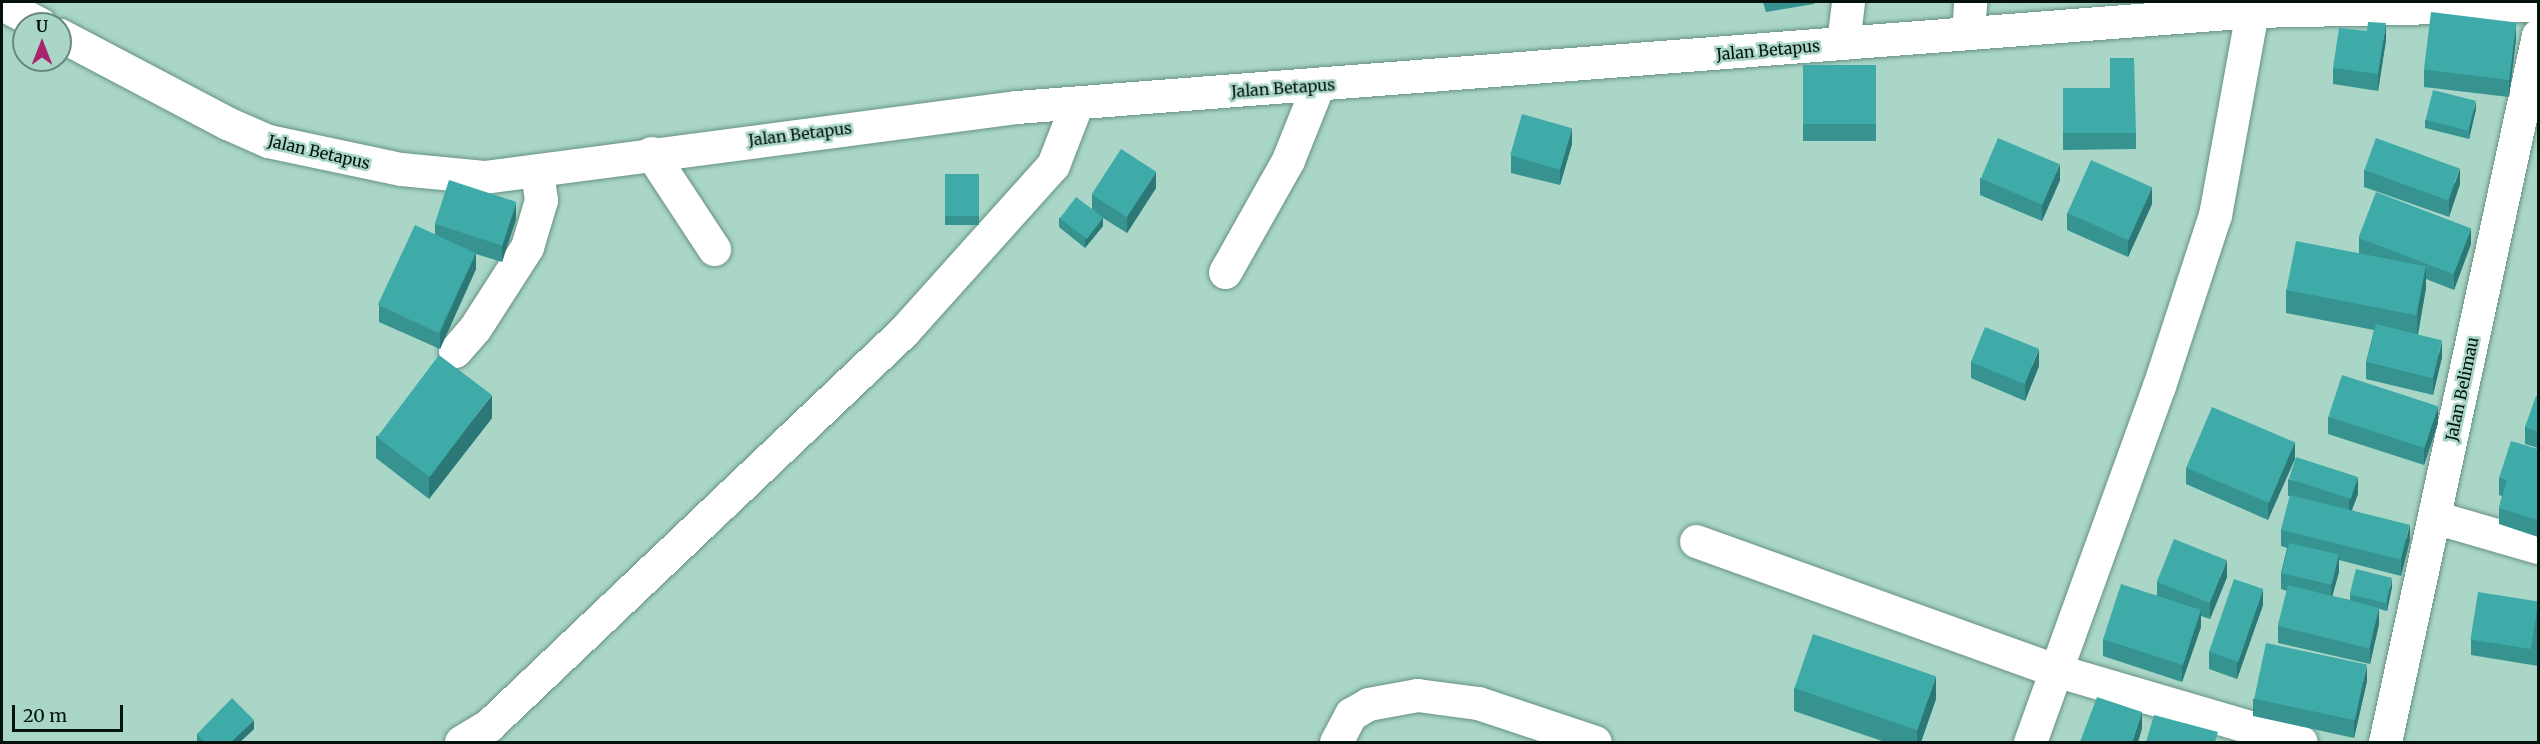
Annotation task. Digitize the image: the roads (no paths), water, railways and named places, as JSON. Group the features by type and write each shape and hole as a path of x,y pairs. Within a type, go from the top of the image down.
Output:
{"street":[{"path":"1843,43 1848,2"},
{"path":"2,4 17,12"},
{"name":"Jalan Betapus","path":"72,41 227,123 268,141 401,170 484,177 537,173 651,153 1077,103 1843,43 1969,17 2261,7 2538,4"},
{"path":"2030,742 2159,386 2215,215 2261,7"},
{"name":"Jalan Belimau","path":"2385,742 2538,35"},
{"path":"1225,272 1288,160 1318,85"},
{"path":"461,742 498,717 904,331 1053,165 1077,103"},
{"path":"651,153 714,249"},
{"path":"455,351 475,328 527,247 541,200 537,173"},
{"path":"2434,517 2538,547"},
{"path":"1696,541 2055,670 2301,742"},
{"path":"1336,742 1351,714 1368,704 1417,695 1478,703 1595,742"}]}
